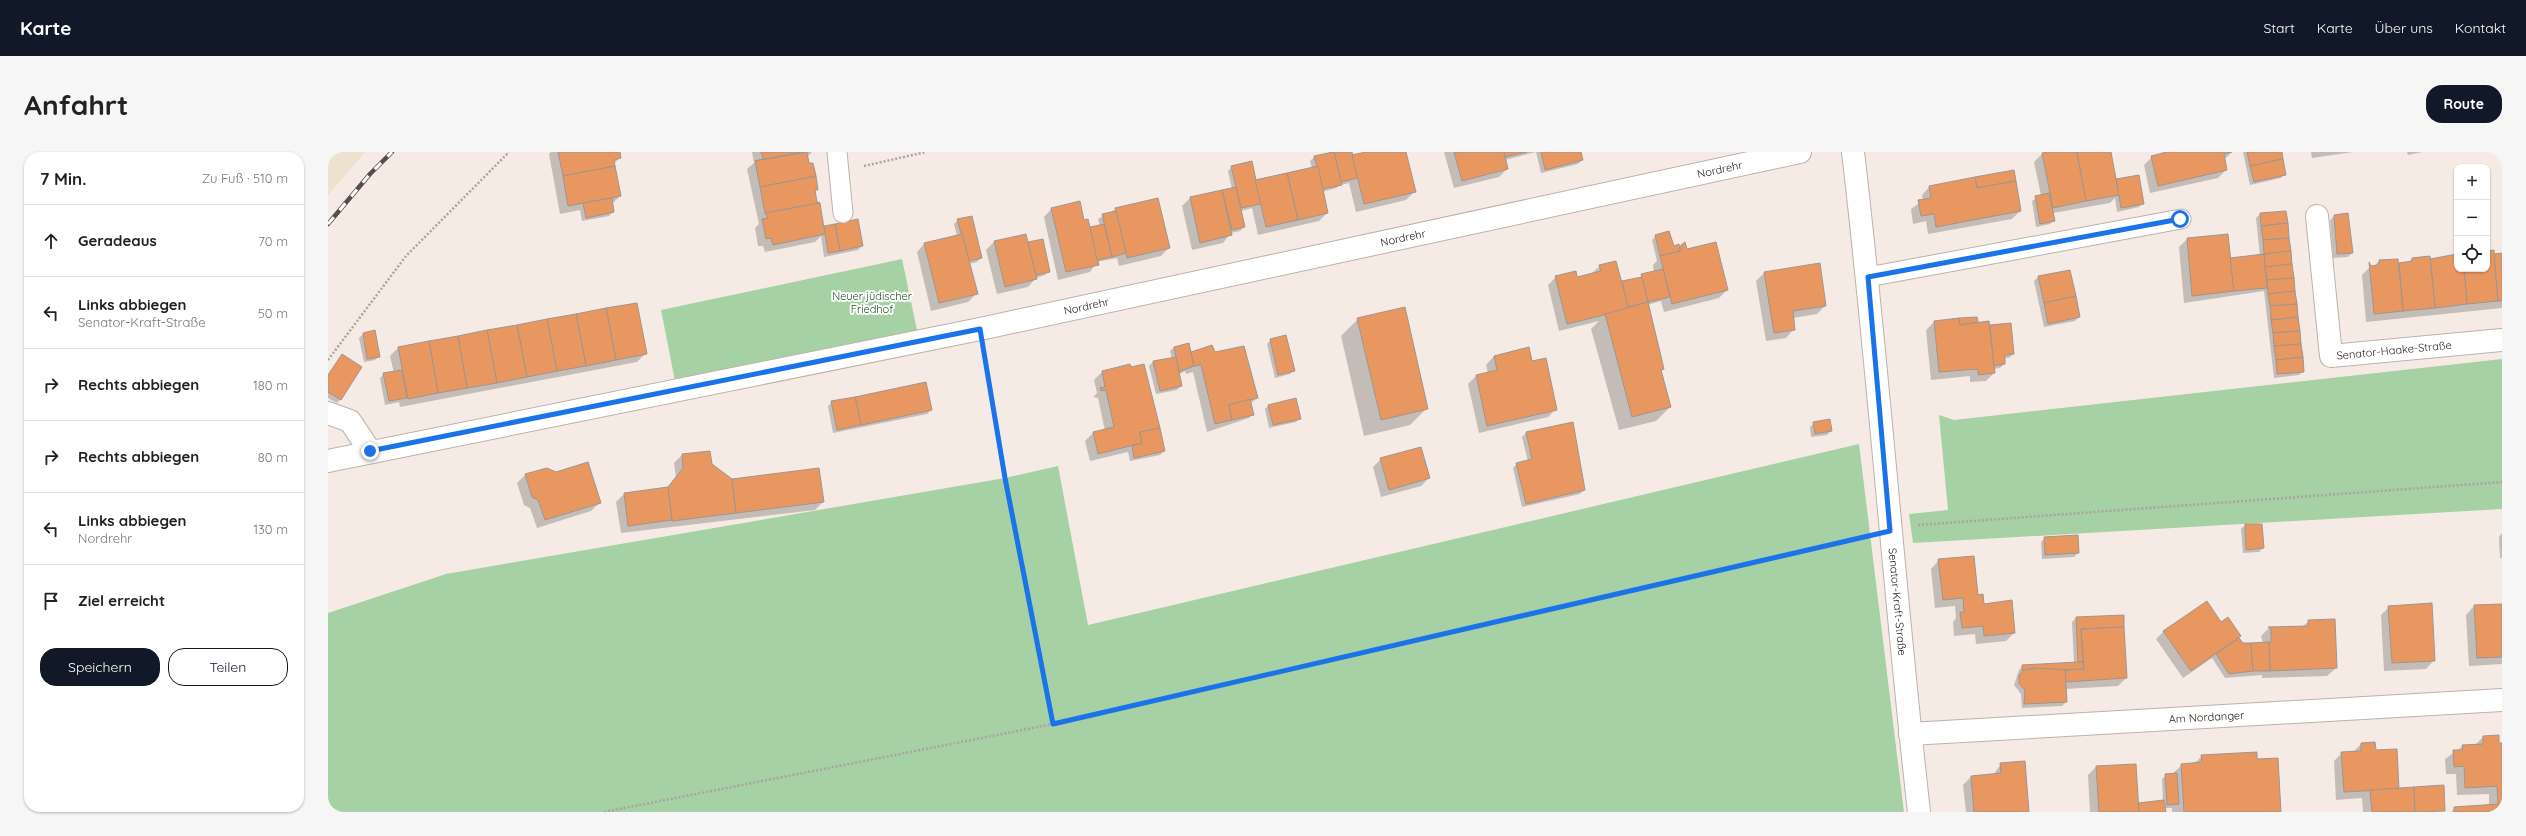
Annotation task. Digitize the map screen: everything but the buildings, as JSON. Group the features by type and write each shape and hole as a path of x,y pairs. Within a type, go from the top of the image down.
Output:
{"street":[{"name":"Nordrehr","path":"328,461 370,451 980,329 1800,152"},
{"name":"Senator-Kraft-Straße","path":"1853,152 1868,277 1890,530 1919,812"},
{"name":"Senator-Haake-Straße","path":"2317,216 2331,356 2502,340"},
{"path":"328,413 350,421 370,451"},
{"name":"Am Nordanger","path":"1910,734 2502,700"}],"lane":[{"path":"837,152 838,172 844,213"},
{"path":"1868,277 2180,219"}],"path":[{"path":"328,360 406,256 509,152"},
{"path":"838,172 926,152"},
{"path":"980,329 1005,478 1053,724"},
{"path":"604,812 1053,724 1890,530 2502,482"}],"shaded area":[{"path":"328,152 365,152 328,195"}],"green space":[{"name":"Neuer jüdischer Friedhof","path":"902,259 917,330 675,381 661,310"},
{"path":"2502,359 2502,509 1913,543 1909,514 1948,510 1939,415 1954,420"},
{"path":"1859,444 1904,812 328,812 328,613 446,574 1005,478 1058,466 1088,625"}],"railway":[{"path":"328,224 370,174 392,152"}],"route":[{"path":"370,451 980,329 1005,478 1053,724 1890,531 1868,277 2180,219"}]}
